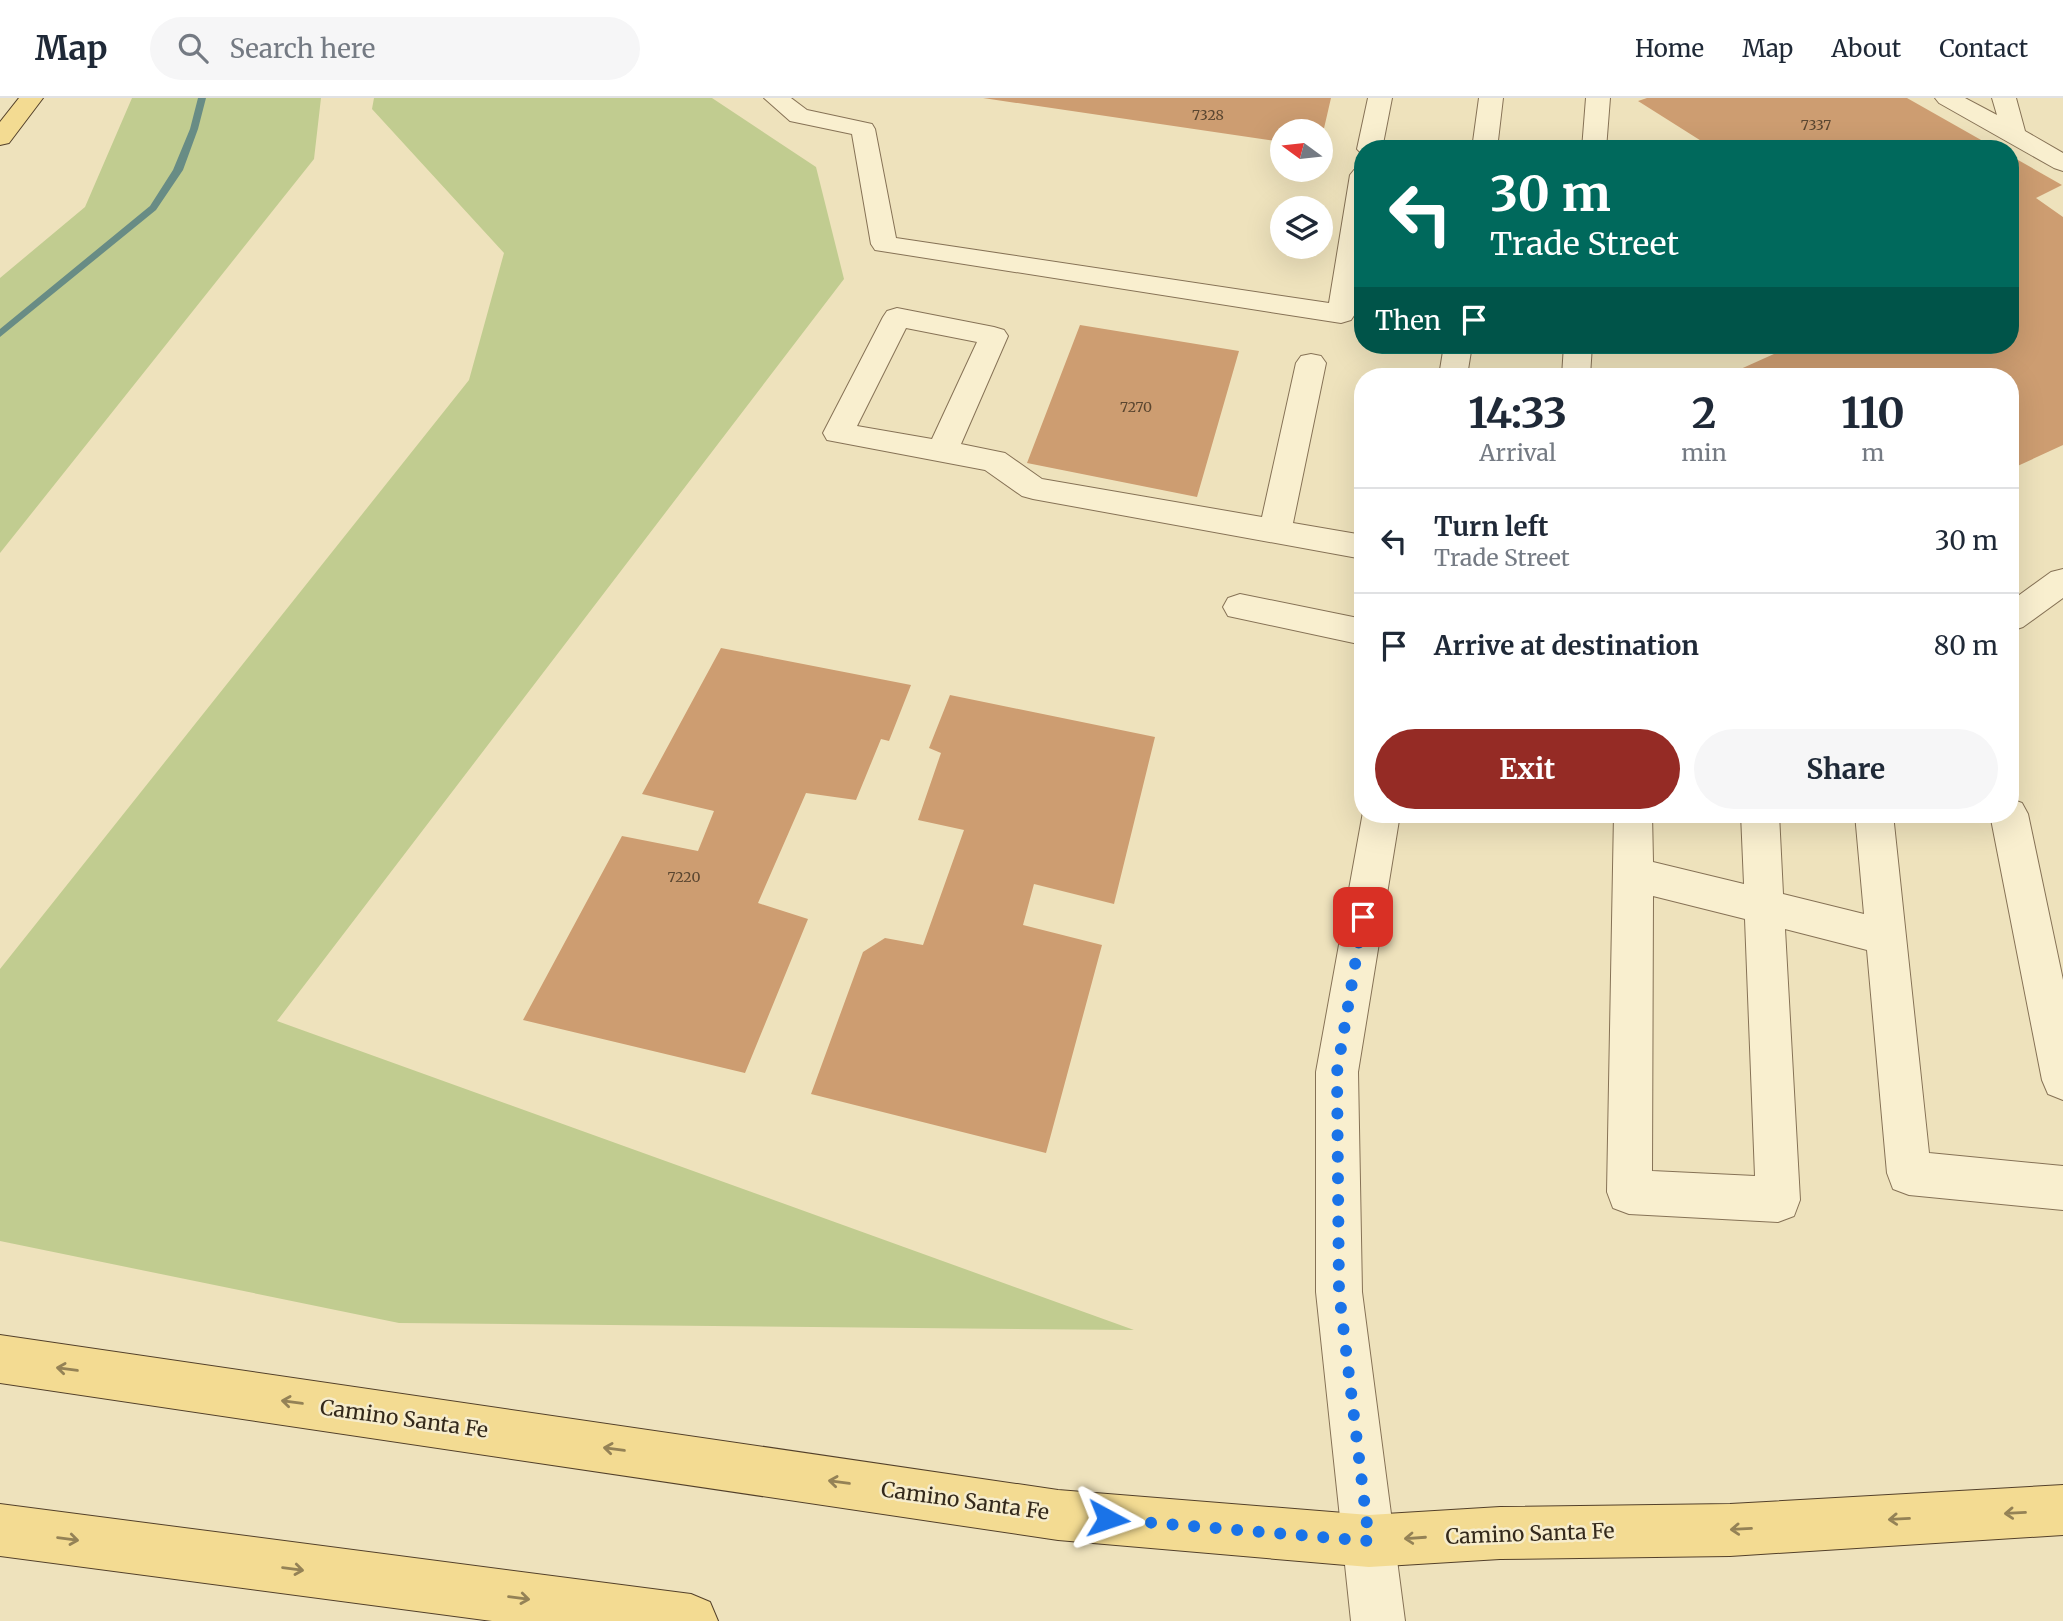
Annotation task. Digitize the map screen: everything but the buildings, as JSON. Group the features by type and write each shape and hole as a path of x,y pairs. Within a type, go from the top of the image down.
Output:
{"main road":[{"path":"0,138 31,98"},
{"name":"Camino Santa Fe","path":"0,1359 1058,1515 1369,1541 1500,1533 1730,1530 2063,1510"},
{"path":"0,1530 691,1621"}],"street":[{"path":"776,98 799,116 863,129 884,244 1352,316 1354,290"},
{"path":"1371,140 1380,98"},
{"path":"1485,140 1491,98"},
{"path":"1595,140 1598,98"},
{"path":"1947,98 2063,163"},
{"path":"2004,98 2014,135"},
{"path":"942,452 993,336 897,317 838,433 942,452 994,461 1033,488 1354,545"},
{"path":"1275,531 1311,363"},
{"path":"2019,612 2063,581"},
{"path":"1240,607 1354,630"},
{"path":"1378,1621 1339,1292 1337,1072 1379,823"},
{"path":"1633,823 1629,1192 1778,1200 1760,823"},
{"path":"1875,823 1909,1173 2063,1188"},
{"path":"2011,823 2063,1080"},
{"path":"1634,874 1886,937"}],"green space":[{"path":"132,98 321,98 314,159 0,553 0,278 85,207"},
{"path":"374,98 712,98 816,167 844,279 277,1021 1134,1330 399,1323 0,1241 0,969 469,380 504,253 372,109"}],"waterway":[{"path":"0,334 153,208 178,170 194,129 202,98"}],"route":[{"path":"1108,1519 1369,1541 1339,1292 1337,1072 1363,917"}]}
